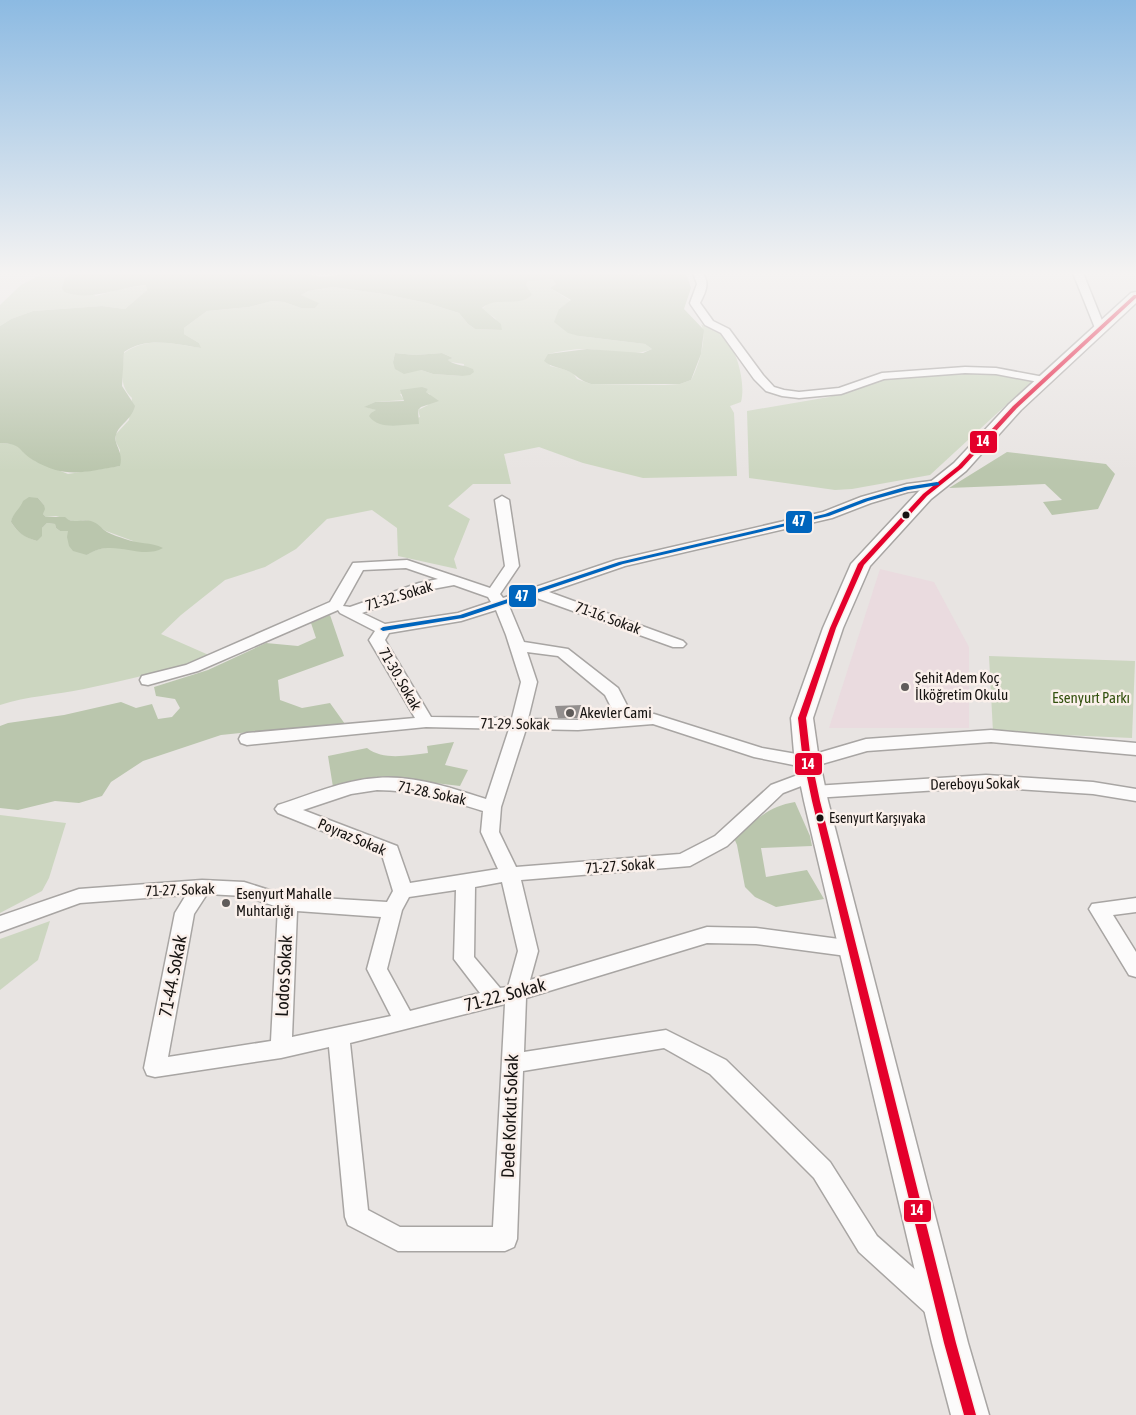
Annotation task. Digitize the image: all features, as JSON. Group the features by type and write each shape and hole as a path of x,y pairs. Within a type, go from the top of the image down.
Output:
{"street":[{"path":"731,339 758,377 770,389 782,393 799,395 841,391 882,376 965,370 996,371 1044,380"},
{"path":"970,1415 942,1310 811,776 802,718 833,628 861,564 925,495 960,467 1015,407 1088,339"},
{"path":"497,599 537,593 621,563 827,516 866,500 907,488 939,484"},
{"path":"497,599 512,566 502,500"},
{"path":"343,609 358,566 407,564 458,581"},
{"name":"71-32. Sokak","path":"148,680 192,668 343,609 424,586 458,581 497,599"},
{"name":"71-16. Sokak","path":"537,593 678,644"},
{"name":"71-32. Sokak","path":"383,629 461,617 497,599"},
{"name":"Dede Korkut Sokak","path":"339,1036 357,1217 398,1239 505,1239 513,1064 506,996 528,951 510,874 490,832 492,807 519,724 528,682 518,646 497,599"},
{"name":"71-30. Sokak","path":"343,609 383,629 377,640 426,722"},
{"path":"518,646 563,652 612,692 626,720"},
{"name":"71-29. Sokak","path":"247,739 426,722 578,726 626,720 654,719 760,753 811,776"},
{"path":"811,776 866,745 990,736 1136,749"},
{"name":"Dereboyu Sokak","path":"811,776 986,781 1093,788 1136,795"},
{"name":"71-27. Sokak","path":"403,891 510,874 683,861 721,840 777,789 811,776"},
{"name":"71-28. Sokak","path":"284,810 362,786 394,784 428,789 492,807"},
{"name":"Poyraz Sokak","path":"284,810 390,851 403,891"},
{"path":"466,880 464,959 506,996"},
{"name":"71-27. Sokak","path":"0,924 78,896 202,888 244,889 288,903 392,910"},
{"name":"71-44. Sokak","path":"155,1068 185,913 202,888"},
{"path":"403,891 392,910 377,969 404,1021"},
{"name":"Lodos Sokak","path":"281,1049 288,903"},
{"path":"1136,904 1099,909 1136,969"},
{"name":"71-22. Sokak","path":"155,1068 281,1049 404,1021 506,996 707,934 756,936 854,949"},
{"path":"513,1064 666,1040 718,1067 822,1170 868,1244 942,1310"}],"shaded area":[{"name":"Şehit Adem Koç İlköğretim Okulu","path":"880,569 934,582 969,647 969,728 829,728"}],"green space":[{"path":"0,339 192,339 199,343 201,348 161,342 142,344 124,352 122,386 135,406 131,415 118,431 115,439 121,456 120,466 86,472 65,472 44,466 33,460 16,446 0,443"},
{"path":"192,339 604,339 645,344 652,349 636,353 581,349 567,350 548,354 550,366 573,373 577,379 591,384 665,385 680,384 691,380 699,360 703,339 725,339 736,357 742,386 741,402 730,406 734,413 737,476 643,478 583,463 539,447 504,454 511,484 473,484 448,506 470,519 454,559 457,569 398,556 397,528 372,510 327,519 296,549 265,567 225,580 181,615 161,634 211,656 132,678 0,705 0,443 15,444 35,461 68,474 120,466 120,450 116,442 116,434 129,420 132,398 123,383 124,353 142,344 171,343 200,348 199,343","holes":["395,353 415,355 442,353 453,358 448,360 450,362 464,364 462,376 433,374 414,370 393,362","428,389 425,392 430,394 428,405 418,410 420,417 405,423 390,425 377,410 365,407 375,402 404,400 400,394","38,498 44,505 43,514 46,517 56,516 76,522 85,520 92,522 106,531 133,541 139,551 105,548 87,555 68,531 60,531 56,528 55,524 47,523 42,528 37,541 29,538 22,534 11,522 18,511"]},
{"path":"604,339 703,339 701,354 691,380 680,384 591,384 581,380 567,370 544,361 548,354 587,349 643,353 652,349 645,344"},
{"path":"395,353 415,355 442,353 453,358 448,360 450,362 473,369 474,372 470,375 462,376 433,374 421,370 404,374 395,369 393,362"},
{"path":"985,372 1032,381 930,475 852,489 835,490 749,478 747,411 829,397 889,377"},
{"path":"422,387 428,389 426,392 439,401 421,407 418,410 419,424 392,426 379,424 369,416 376,410 364,407 375,402 404,401 400,390"},
{"path":"1007,452 1106,464 1115,474 1098,509 1052,515 1043,502 1062,500 1045,484 949,488"},
{"path":"29,497 38,498 44,505 43,514 46,517 65,517 71,521 91,521 107,532 130,541 163,548 145,552 107,548 87,555 73,551 69,546 68,531 60,531 56,528 55,524 47,523 42,528 42,536 37,541 19,532 11,522 23,501"},
{"path":"330,615 344,656 278,680 280,700 302,708 330,703 345,724 278,732 221,735 143,761 111,782 102,796 79,803 55,801 18,810 0,808 0,726 8,723 64,715 121,702 136,708 152,704 158,719 172,717 180,708 175,699 156,696 154,687 208,670 266,643 298,646 316,638 311,623"},
{"name":"Esenyurt Parkı","path":"989,656 1135,661 1132,738 993,732"},
{"path":"454,742 445,765 468,770 460,786 426,782 333,787 328,756 367,748 381,755 412,755 428,753 427,746"},
{"path":"795,802 810,836 812,846 761,848 766,877 807,870 824,899 776,907 755,897 745,887 734,838 769,811"},
{"path":"0,815 66,823 49,878 42,891 0,913"},
{"path":"50,921 38,960 0,990 0,939"}],"building":[{"name":"Akevler Cami","path":"582,705 584,718 558,718 555,706"}],"transit line":[{"name":"14","path":"970,1415 950,1343 816,801 806,753 802,718 833,628 861,564 925,495 960,467 1015,407 1089,339"},
{"name":"47","path":"383,629 461,617 621,563 827,515 866,500 907,488 937,484"}],"place":[{"name":"Şehit Adem Koç İlköğretim Okulu","path":"905,687"},
{"name":"Akevler Cami","path":"570,713"},
{"name":"Esenyurt Karşıyaka","path":"820,818"},
{"name":"Esenyurt Mahalle Muhtarlığı","path":"226,903"}]}
